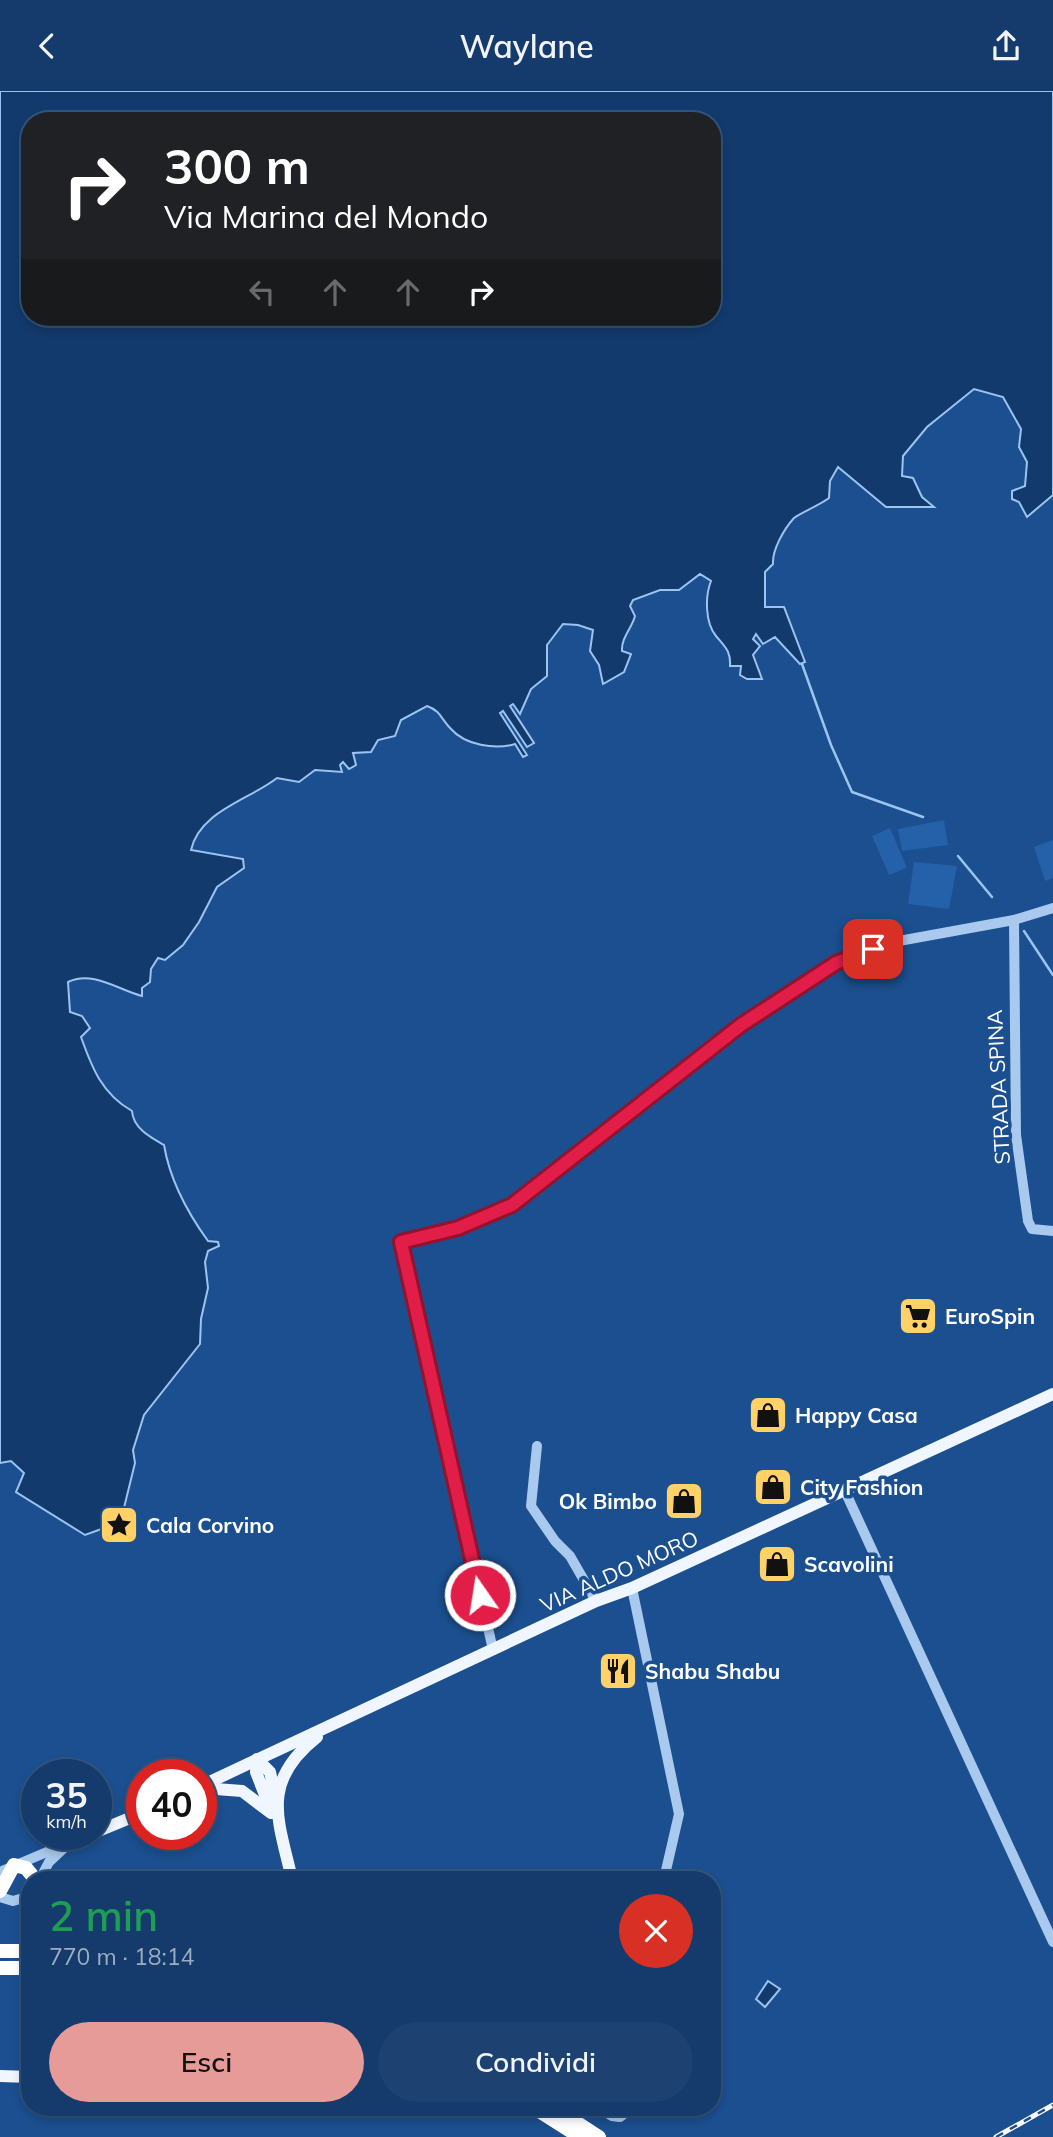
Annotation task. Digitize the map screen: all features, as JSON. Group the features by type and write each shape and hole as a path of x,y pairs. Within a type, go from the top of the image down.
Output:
{"highway":[{"path":"0,1891 7,1868 26,1868 29,1871"},
{"path":"0,1951 21,1951"},
{"path":"0,1960 21,1960"},
{"path":"0,1968 21,1968"},
{"path":"552,2116 589,2134"},
{"path":"565,2116 589,2134"}],"main road":[{"name":"VIA ALDO MORO","path":"217,1779 596,1601 632,1588 1053,1395"},
{"path":"276,1800 295,1757 334,1724"},
{"path":"257,1759 270,1772 290,1871"},
{"path":"257,1759 256,1772 283,1839"},
{"path":"217,1787 242,1791 274,1816"},
{"path":"0,2076 21,2077"}],"street":[{"path":"493,1650 401,1242 458,1228 512,1205 741,1025 836,963 915,937 1014,920 1053,908"},
{"name":"STRADA SPINA","path":"1014,920 1016,1135 1028,1221 1032,1229 1053,1231"},
{"path":"537,1446 531,1497 535,1516 570,1556 596,1601"},
{"path":"844,1489 1053,1942"},
{"path":"632,1588 679,1814 666,1871"},
{"path":"7,1868 51,1850"},
{"path":"43,1871 61,1850"},
{"path":"0,1897 21,1900"}],"shaded area":[{"path":"0,91 1053,91 1053,495 1027,517 1019,502 1012,499 1012,491 1025,486 1027,462 1019,447 1021,429 1003,397 974,389 927,427 903,456 902,476 913,478 922,497 934,507 886,507 838,467 830,481 829,498 794,518 783,534 774,552 773,564 765,572 765,607 784,607 805,662 800,664 775,637 763,644 756,634 753,639 760,646 753,655 762,679 747,679 740,675 741,666 730,666 725,646 712,631 707,602 711,581 700,574 679,590 660,590 633,600 630,606 635,616 622,646 622,651 631,654 624,672 603,684 599,665 590,651 593,630 563,624 547,645 547,676 531,689 520,714 513,704 510,706 534,743 527,747 503,711 500,713 527,755 523,757 515,744 490,746 464,739 451,729 435,710 427,706 401,720 395,736 378,740 371,752 353,753 356,765 349,769 343,762 340,765 342,772 315,770 299,782 277,778 215,816 204,825 196,837 191,850 243,859 244,868 217,887 199,922 183,945 165,960 158,958 151,969 150,982 142,988 142,996 86,978 68,982 70,1012 82,1016 90,1028 81,1037 99,1079 113,1097 132,1111 139,1127 164,1145 170,1171 186,1207 208,1241 218,1242 219,1246 208,1251 205,1262 208,1288 201,1319 200,1344 144,1415 133,1450 135,1463 122,1516 107,1527 85,1535 16,1492 24,1473 11,1461 0,1463"},
{"path":"944,820 948,845 902,851 898,829"},
{"path":"890,828 907,868 889,875 872,836"},
{"path":"1053,840 1053,878 1045,881 1034,847"},
{"path":"914,862 957,866 949,909 908,904"},
{"path":"768,1981 780,1989 765,2007 756,1999"}],"waterway":[{"path":"802,664 831,745 852,792 923,817"},
{"path":"958,856 992,897"},
{"path":"1024,931 1053,975"}],"railway":[{"path":"996,2137 1053,2105"}],"place":[{"name":"EuroSpin","path":"918,1316"},
{"name":"Happy Casa","path":"768,1415"},
{"name":"City Fashion","path":"773,1487"},
{"name":"Ok Bimbo","path":"684,1501"},
{"name":"Cala Corvino","path":"119,1525"},
{"name":"Scavolini","path":"777,1564"},
{"name":"Shabu Shabu","path":"618,1671"}],"route":[{"path":"480,1595 401,1242 458,1228 487,1218 512,1205 741,1025 836,963 873,949"}]}
